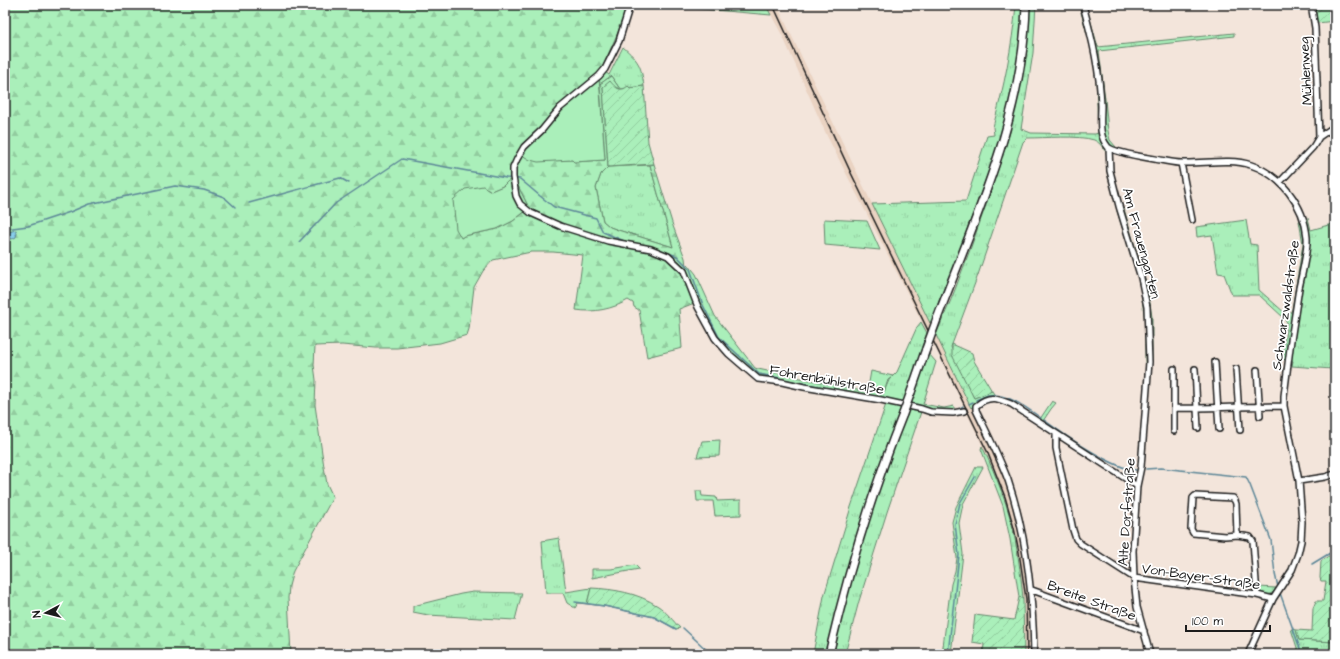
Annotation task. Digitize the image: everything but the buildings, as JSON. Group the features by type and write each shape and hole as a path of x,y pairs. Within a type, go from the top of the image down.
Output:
{"main road":[{"path":"829,654 851,570 893,438 1007,129 1022,57 1026,25 1026,5"}],"street":[{"name":"Fohrenbühlstraße","path":"630,5 619,40 605,69 560,108 542,130 524,147 513,168 516,196 520,204 531,213 560,226 608,241 651,249 668,256 684,270 698,307 715,338 729,354 758,379 881,400 931,412 953,413 964,411"},
{"path":"1082,5 1094,47 1100,82 1102,138 1109,148"},
{"name":"Mühlenweg","path":"1310,5 1315,28 1319,137"},
{"path":"1280,182 1313,147 1319,137 1335,126"},
{"name":"Schwarzwaldstraße","path":"1109,148 1123,153 1181,163 1236,162 1250,165 1262,170 1280,182 1292,197 1304,221 1308,239 1294,318 1284,396 1284,406 1299,481 1302,522 1301,541 1292,570 1272,599 1248,654"},
{"name":"Am Frauengarten","path":"1109,148 1110,171 1141,278 1146,307 1149,362 1142,441"},
{"path":"1181,163 1192,220"},
{"path":"1215,362 1218,429"},
{"path":"1174,369 1174,431"},
{"path":"1195,369 1198,428"},
{"path":"1236,369 1240,430"},
{"path":"1257,370 1260,416"},
{"path":"1034,654 1032,590 1025,542 1007,478 976,410 976,406 989,399 998,398 1011,404 1137,486"},
{"path":"1174,408 1284,406"},
{"name":"Von-Bayer-Straße","path":"1056,434 1056,448 1073,530 1076,539 1080,544 1134,578 1257,595 1272,599"},
{"name":"Alte Dorfstraße","path":"1142,441 1141,469 1137,486 1133,550 1134,578 1137,607 1150,654"},
{"path":"1299,481 1334,474"},
{"path":"1237,535 1236,504 1232,498 1195,496 1193,498 1191,529 1193,533 1225,536 1237,535 1250,537 1253,541 1257,595"},
{"name":"Breite Straße","path":"1032,590 1144,631"}],"shaded area":[{"path":"766,5 777,5 985,435 1004,478 1013,503 1022,543 1029,590 1029,654 1024,654 1023,598 1019,560 1010,518 987,455 939,355 827,136 783,37"}],"green space":[{"path":"5,5 630,5 603,66 597,75 559,107 528,157 530,160 572,160 575,162 605,160 600,84 611,76 620,89 603,87 608,167 601,174 596,188 603,221 610,227 618,230 673,247 650,165 654,164 673,226 685,258 685,271 697,302 679,309 682,348 647,357 639,310 628,300 603,310 576,310 583,255 553,252 531,252 493,260 483,271 474,287 467,335 440,343 397,348 342,345 315,346 315,405 327,484 333,497 293,571 289,586 288,598 291,654 5,654","holes":["516,182 527,204 527,210 513,221 497,229 464,236 461,238 487,188 491,191 506,184"]},
{"path":"656,5 766,5 771,15"},
{"path":"1016,5 1036,5 1033,53 1021,129 1031,133 1098,133 1096,76 1091,48 1079,5 1086,5 1098,47 1234,33 1234,36 1099,51 1108,131 1110,140 1116,147 1105,151 1100,144 1088,138 1027,138 1023,142 978,275 951,347 974,398 992,391 996,397 982,400 971,408 936,335 971,248 1011,129 1003,128 998,146 954,265 930,323 872,204 966,201 987,136 994,135 993,127 1007,67"},
{"path":"1315,5 1335,5 1335,21 1317,23"},
{"path":"623,47 636,60 642,73 644,86 620,89 611,76 600,84 599,77 604,71 609,75"},
{"path":"599,77 605,160 538,162 530,160 522,155 525,149 545,131 571,100"},
{"path":"610,81 620,89 628,86 630,88 644,86 648,142 654,164 608,167 603,87"},
{"path":"650,165 673,247 618,230 610,227 603,221 596,188 601,174 608,167"},
{"path":"513,180 516,182 527,204 527,210 513,221 497,229 464,236 461,238 456,229 453,200 465,189 483,186 491,191 503,186 508,181"},
{"path":"1124,209 1148,290 1152,317 1152,362 1145,363 1145,321 1140,284 1117,211"},
{"path":"1308,218 1311,230 1335,223 1335,349 1332,369 1292,366 1293,361 1282,359 1287,322 1259,295 1232,295 1224,274 1218,273 1212,235 1197,237 1196,227 1246,220 1250,244 1257,245 1259,290 1285,313 1291,312 1303,244 1299,221"},
{"path":"824,219 867,221 880,250 825,245"},
{"path":"688,264 696,274 715,316 755,368 758,369 867,392 868,388 884,392 889,380 897,372 917,327 921,322 927,333 922,346 936,362 923,404 944,408 954,406 954,413 922,409 859,601 845,654 813,654 824,596 851,507 887,401 759,378 741,364 715,338 705,320 684,271"},
{"path":"952,344 972,353 974,361 992,391 974,398 952,355"},
{"path":"871,371 893,376 888,380 884,392 868,388"},
{"path":"1052,401 1056,403 1043,421 1040,419"},
{"path":"720,440 719,456 697,457 702,441"},
{"path":"982,446 1006,503 1018,554 1023,598 1019,597 1003,506 981,449"},
{"path":"976,467 983,467 963,504 959,523 963,554 951,654 942,654 951,584 957,558 952,522 956,507"},
{"path":"696,491 701,491 702,496 716,497 717,501 741,500 741,515 715,516 713,501 697,501"},
{"path":"559,538 566,592 591,588 587,604 578,603 575,608 567,603 563,593 546,593 542,541"},
{"path":"1335,552 1335,642 1299,640 1296,630 1312,631 1313,608 1316,601 1323,601 1326,581 1321,581 1320,578 1321,561"},
{"path":"635,565 639,569 592,578 592,569 611,569"},
{"path":"1259,587 1276,588 1274,592 1268,595 1260,592"},
{"path":"591,588 608,589 642,598 661,608 680,628 676,629 654,617 604,606 587,604"},
{"path":"473,592 522,593 515,620 428,615 413,612 413,606"},
{"path":"1019,597 1023,598 1024,654 983,654 984,644 972,642 975,615 1014,620"},
{"path":"1291,629 1296,630 1299,640 1335,642 1335,654 1299,654"}],"water":[{"path":"16,230 16,237 12,239 5,236 5,233"}],"waterway":[{"path":"299,242 336,203 402,159 506,178 520,179 554,207 596,218 603,232 629,243"},
{"path":"249,203 340,178 349,183"},
{"path":"5,229 28,226 89,204 175,186 204,190 224,197 235,207"},
{"path":"660,250 677,256 690,269 703,305 719,337 759,374 780,378"},
{"path":"787,380 869,396"},
{"path":"976,400 988,395 1002,396 1016,402 1041,418"},
{"path":"893,400 905,402"},
{"path":"969,404 973,402"},
{"path":"910,403 924,407"},
{"path":"959,409 963,406"},
{"path":"1044,420 1103,458 1115,464 1136,470"},
{"path":"1334,473 1335,465"},
{"path":"1146,469 1161,468 1246,477 1271,540 1278,587"},
{"path":"948,654 959,555 955,524 960,503 975,477"},
{"path":"1334,477 1335,491"},
{"path":"1312,564 1335,550"},
{"path":"1280,593 1302,654"},
{"path":"575,602 604,606 654,617 676,629"},
{"path":"683,628 711,654"}],"railway":[{"path":"773,5 851,173 987,451 1005,497 1019,552 1026,599 1027,654"}]}
